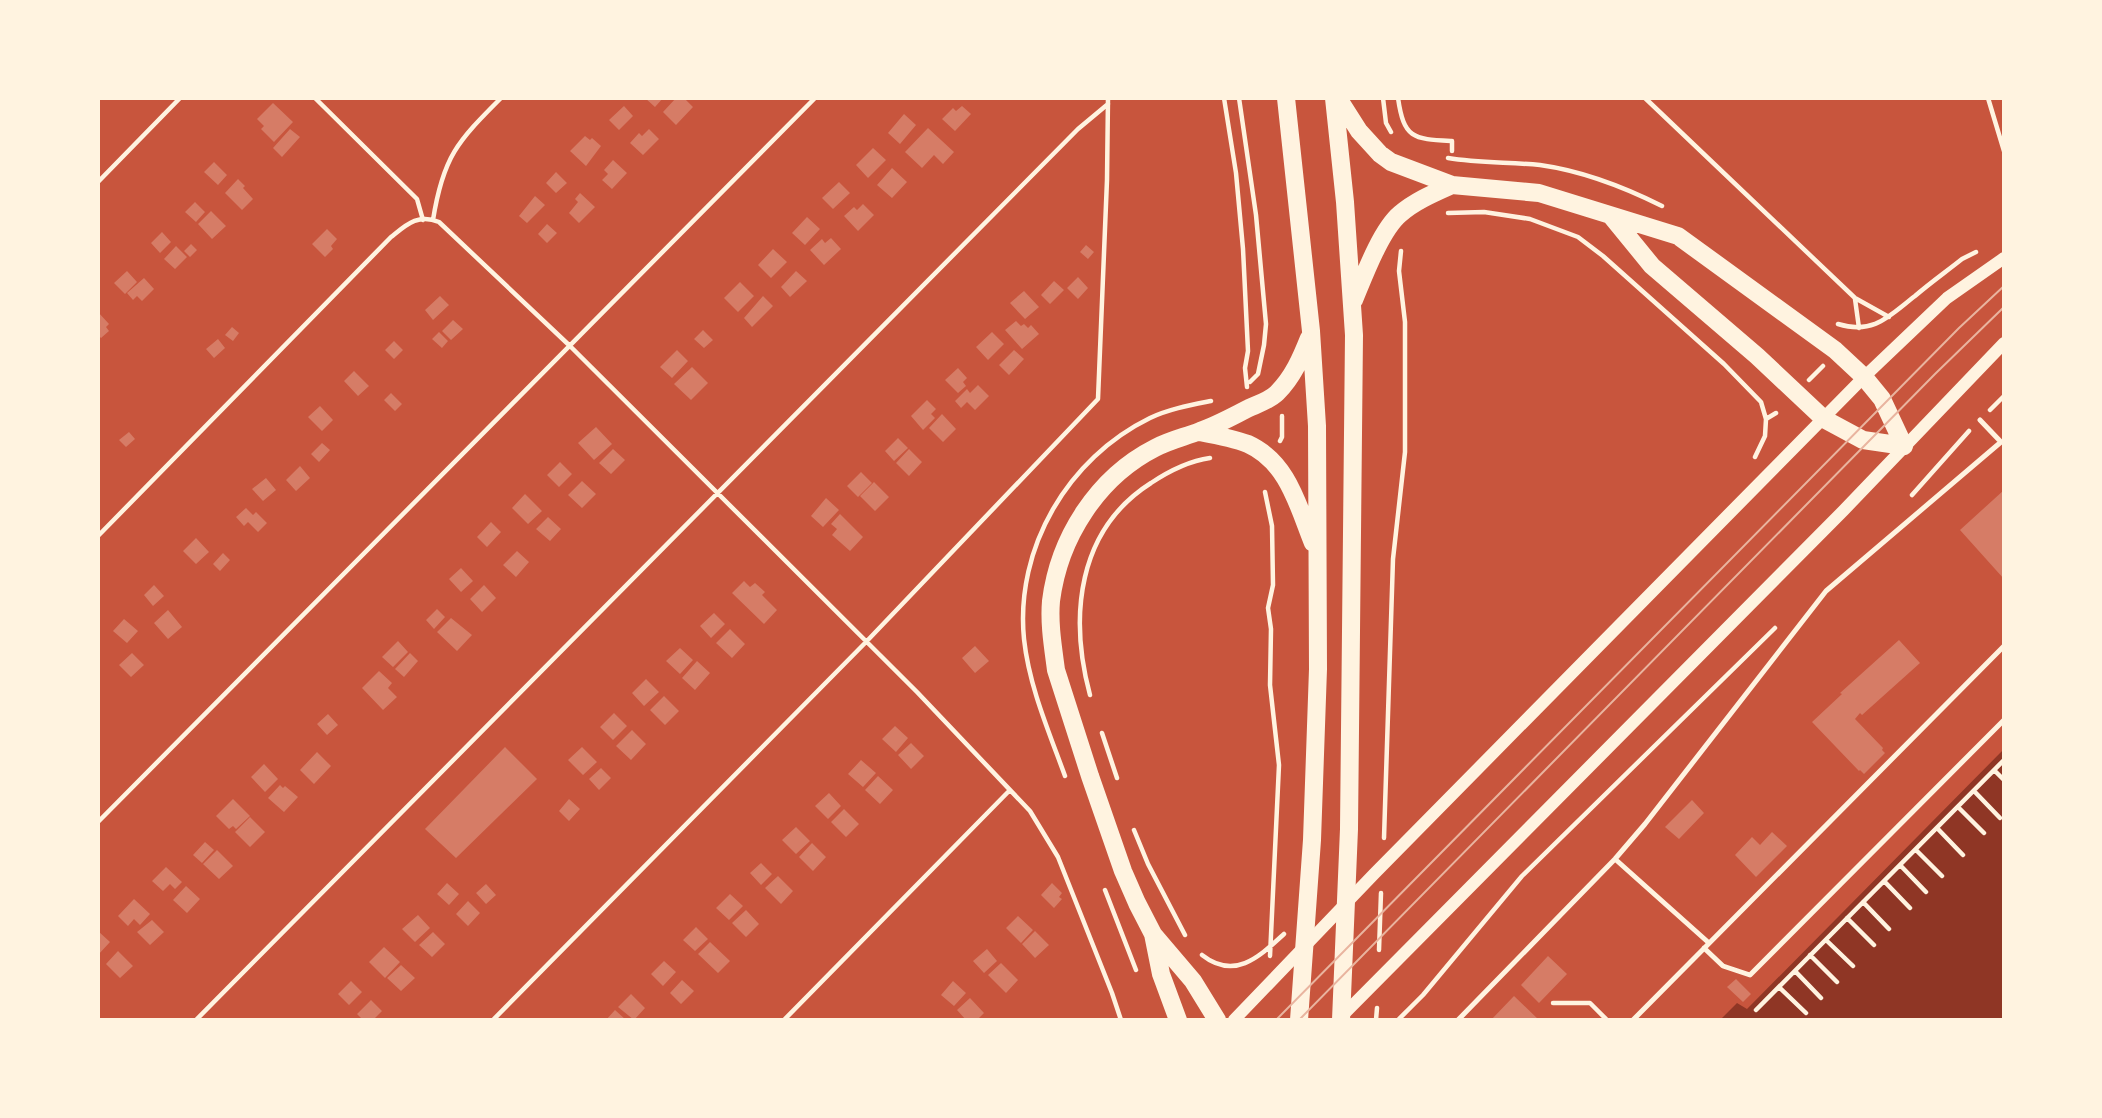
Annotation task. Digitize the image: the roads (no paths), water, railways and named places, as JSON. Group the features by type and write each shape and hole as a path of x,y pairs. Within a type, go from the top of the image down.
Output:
{"main road":[{"path":"1286,98 1311,331 1317,426 1318,668 1310,867 1299,1020"},
{"path":"1336,98 1359,131 1391,162 1452,185 1539,193 1678,236 1835,350 1864,377 1882,399 1904,446"},
{"path":"1336,98 1353,303 1353,640 1349,829 1339,1020"},
{"path":"1353,303 1373,256 1398,216 1419,200 1452,185"},
{"path":"1612,217 1652,266 1757,356 1824,419 1863,439 1904,446"},
{"path":"1178,1020 1161,974 1153,934 1123,871 1056,670 1051,636 1051,602 1068,540 1082,514 1103,487 1136,459 1154,448 1199,432 1276,393 1299,364 1311,331"},
{"path":"1199,432 1248,444 1275,463 1292,487 1316,553"},
{"path":"1153,934 1193,981 1217,1020"}],"street":[{"path":"1234,1020 1374,874 1864,377 1947,298 2004,258"},
{"path":"1339,1020 1844,510 2004,343"}],"lane":[{"path":"1458,1020 1615,859 1654,814 1826,591 2001,442 1980,420"},
{"path":"1633,1020 2004,646"},
{"path":"1704,948 1723,966 1750,975 2004,720"},
{"path":"1615,859 1709,943"}],"tram line":[{"path":"1276,1020 1959,328 2004,286"},
{"path":"1299,1020 2004,307"}]}
